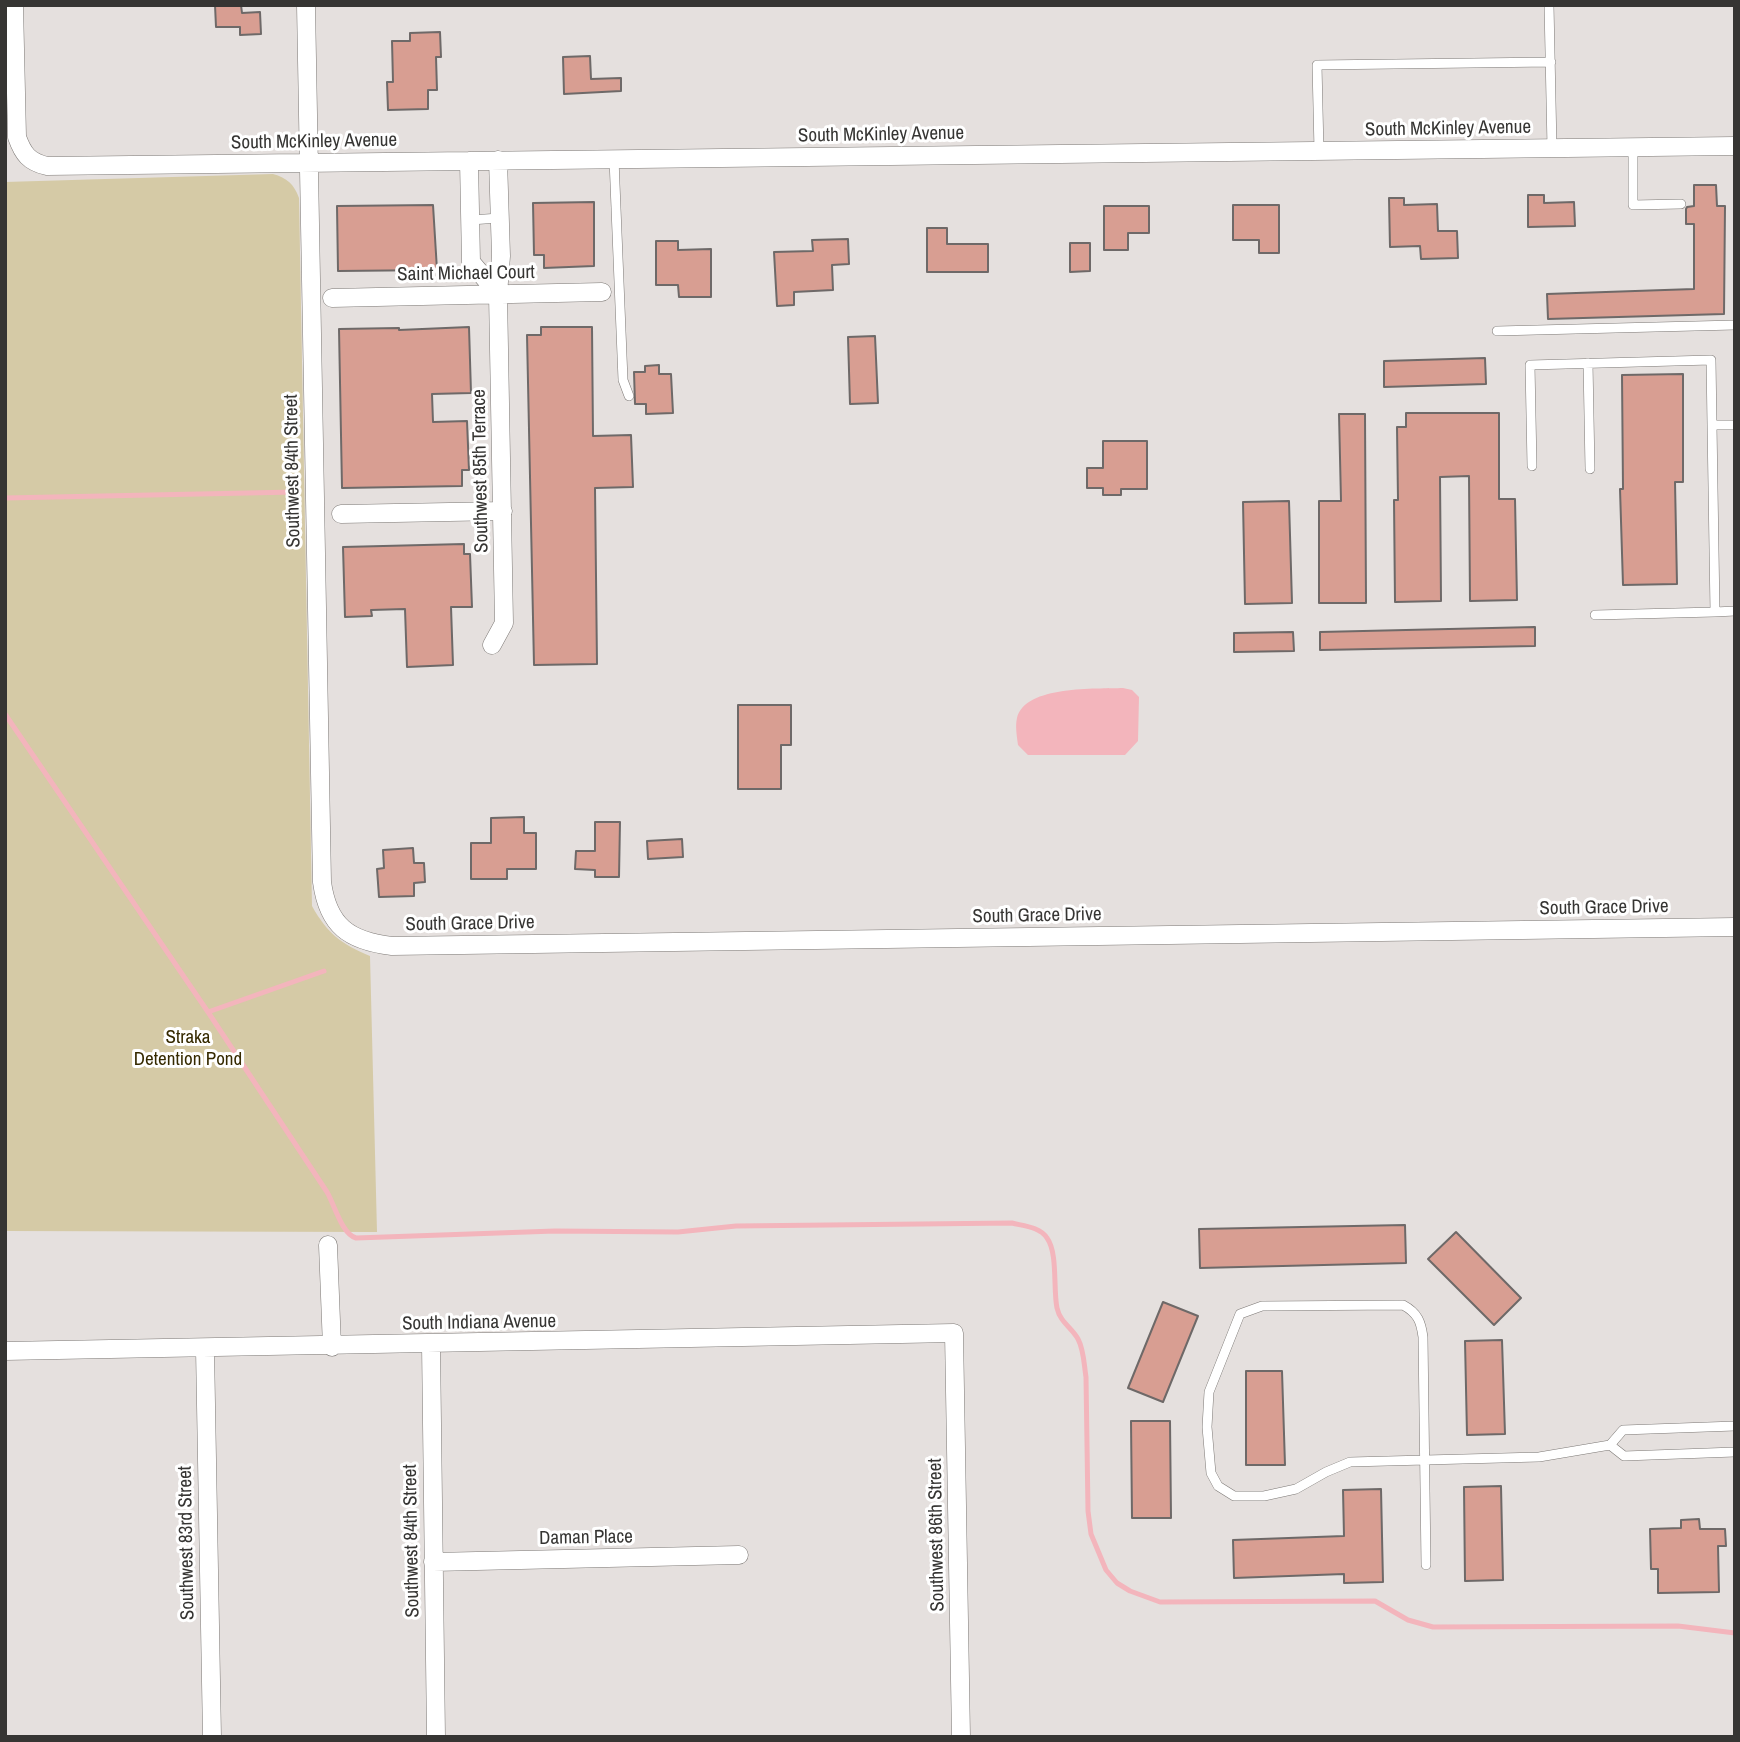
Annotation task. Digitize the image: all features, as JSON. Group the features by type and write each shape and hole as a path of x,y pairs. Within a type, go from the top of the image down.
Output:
{"street":[{"name":"South McKinley Avenue","path":"14,5 15,126 20,146 36,164 57,167 1735,146"},
{"name":"Southwest 84th Street","path":"306,5 322,882 327,909 344,929"},
{"name":"Southwest 85th Terrace","path":"492,645 504,623 498,160"},
{"path":"469,161 471,262 498,295"},
{"name":"Saint Michael Court","path":"332,298 602,292"},
{"path":"341,514 503,511"},
{"name":"South Grace Drive","path":"344,929 368,943 392,946 1735,927"},
{"path":"328,1245 332,1347"},
{"name":"South Indiana Avenue","path":"5,1352 954,1334"},
{"name":"Southwest 86th Street","path":"954,1334 961,1737"},
{"name":"Southwest 84th Street","path":"431,1345 436,1737"},
{"name":"Southwest 83rd Street","path":"205,1349 212,1737"},
{"name":"Daman Place","path":"433,1562 739,1555"}],"lane":[{"path":"1549,5 1552,148"},
{"path":"1319,151 1317,65 1551,62"},
{"path":"1633,147 1633,205 1681,204"},
{"path":"614,159 623,380 629,396"},
{"path":"470,220 500,218"},
{"path":"1497,331 1735,325"},
{"path":"1532,466 1530,365 1711,360 1715,612"},
{"path":"1588,363 1590,469"},
{"path":"1712,425 1735,425"},
{"path":"1595,615 1735,611"},
{"path":"1426,1565 1424,1460 1423,1338 1421,1321 1411,1310 1402,1306 1262,1306 1240,1314 1209,1392 1211,1473 1218,1486 1234,1496 1264,1496 1296,1489 1325,1472 1350,1462 1424,1460 1539,1457 1610,1445 1623,1430 1735,1426"},
{"path":"1610,1445 1625,1456 1735,1452"}],"green space":[{"name":"Straka Detention Pond","path":"273,174 289,182 299,198 312,906 323,924 336,937 370,956 377,1232 5,1231 5,182"}],"shaded area":[{"path":"1123,688 1132,690 1139,697 1138,741 1125,755 1028,755 1018,745 1017,718 1023,707 1033,700 1063,691"}],"building":[{"path":"215,5 241,5 242,13 260,12 261,34 240,35 240,27 216,27"},
{"path":"440,32 441,57 436,57 437,90 428,90 428,109 388,110 387,82 393,82 392,41 410,41 410,33"},
{"path":"590,56 591,79 621,78 621,91 564,94 563,57"},
{"path":"1694,185 1716,185 1717,206 1725,206 1724,314 1548,319 1547,294 1694,289 1694,224 1686,224 1686,209 1694,206"},
{"path":"1528,195 1544,195 1544,203 1574,202 1575,226 1528,227"},
{"path":"1389,198 1404,198 1404,205 1437,204 1438,231 1457,231 1458,258 1421,259 1420,246 1390,247"},
{"path":"594,202 594,266 544,268 544,255 534,255 533,203"},
{"path":"433,205 437,270 338,271 337,206"},
{"path":"1233,205 1279,205 1279,253 1259,253 1259,240 1233,240"},
{"path":"1104,206 1149,206 1149,233 1128,233 1128,250 1104,250"},
{"path":"927,228 947,228 947,244 988,244 988,272 927,272"},
{"path":"848,239 849,264 832,265 833,290 794,292 794,305 777,306 774,252 813,251 812,240"},
{"path":"656,241 678,241 678,250 711,249 711,297 679,297 678,285 656,285"},
{"path":"1070,243 1090,243 1090,271 1070,272"},
{"path":"469,327 471,393 432,394 433,422 467,421 469,470 462,470 462,486 342,488 339,329"},
{"path":"541,327 592,327 593,436 631,435 633,487 595,488 597,664 534,665 527,335 541,335"},
{"path":"875,336 878,403 850,404 848,337"},
{"path":"1485,358 1486,384 1384,387 1384,361"},
{"path":"659,365 659,374 671,374 673,413 646,414 646,404 635,404 634,372 645,372 645,366"},
{"path":"1683,374 1683,482 1675,482 1677,584 1623,585 1620,489 1623,489 1622,375"},
{"path":"1406,413 1499,413 1499,499 1515,499 1517,600 1470,601 1469,476 1440,477 1441,601 1395,602 1394,500 1398,500 1397,427 1406,427"},
{"path":"1339,414 1365,414 1366,603 1319,603 1319,501 1341,501"},
{"path":"1103,441 1147,441 1147,489 1121,489 1121,495 1103,495 1103,488 1087,488 1087,468 1103,468"},
{"path":"1289,501 1292,603 1245,604 1243,502"},
{"path":"464,544 464,554 470,554 472,607 451,607 453,665 407,667 405,609 371,610 372,616 345,617 343,547"},
{"path":"1535,627 1535,646 1320,650 1320,632"},
{"path":"1293,632 1294,651 1234,652 1234,633"},
{"path":"738,705 791,705 791,745 781,745 781,789 738,789"},
{"path":"524,817 524,833 536,833 536,869 507,869 507,879 471,879 471,843 491,843 491,818"},
{"path":"595,822 620,822 619,877 595,877 595,870 575,869 576,851 595,851"},
{"path":"682,839 683,857 648,859 647,841"},
{"path":"413,848 414,863 424,863 425,882 414,883 414,896 379,897 377,869 384,868 383,850"},
{"path":"1405,1225 1406,1263 1200,1268 1199,1229"},
{"path":"1456,1232 1521,1298 1494,1325 1428,1259"},
{"path":"1163,1302 1198,1316 1163,1402 1128,1388"},
{"path":"1502,1340 1505,1434 1467,1435 1465,1341"},
{"path":"1246,1371 1282,1371 1285,1465 1246,1465"},
{"path":"1131,1421 1170,1421 1171,1518 1132,1518"},
{"path":"1501,1486 1503,1580 1465,1581 1464,1487"},
{"path":"1381,1489 1383,1582 1344,1583 1344,1574 1234,1578 1233,1540 1344,1536 1343,1490"},
{"path":"1699,1519 1700,1529 1725,1529 1726,1546 1718,1546 1719,1592 1658,1593 1658,1569 1651,1569 1650,1529 1681,1528 1681,1520"}],"waterway":[{"path":"5,498 296,492"},
{"path":"5,714 208,1012 327,1192 347,1231 356,1238 555,1231 678,1232 736,1226 1012,1223 1031,1228 1044,1234 1050,1245 1057,1308 1078,1339 1083,1353 1091,1534 1106,1570 1117,1583 1130,1591 1160,1602 1375,1601 1408,1620 1433,1627 1678,1626 1735,1633"},
{"path":"208,1012 324,971"}]}
